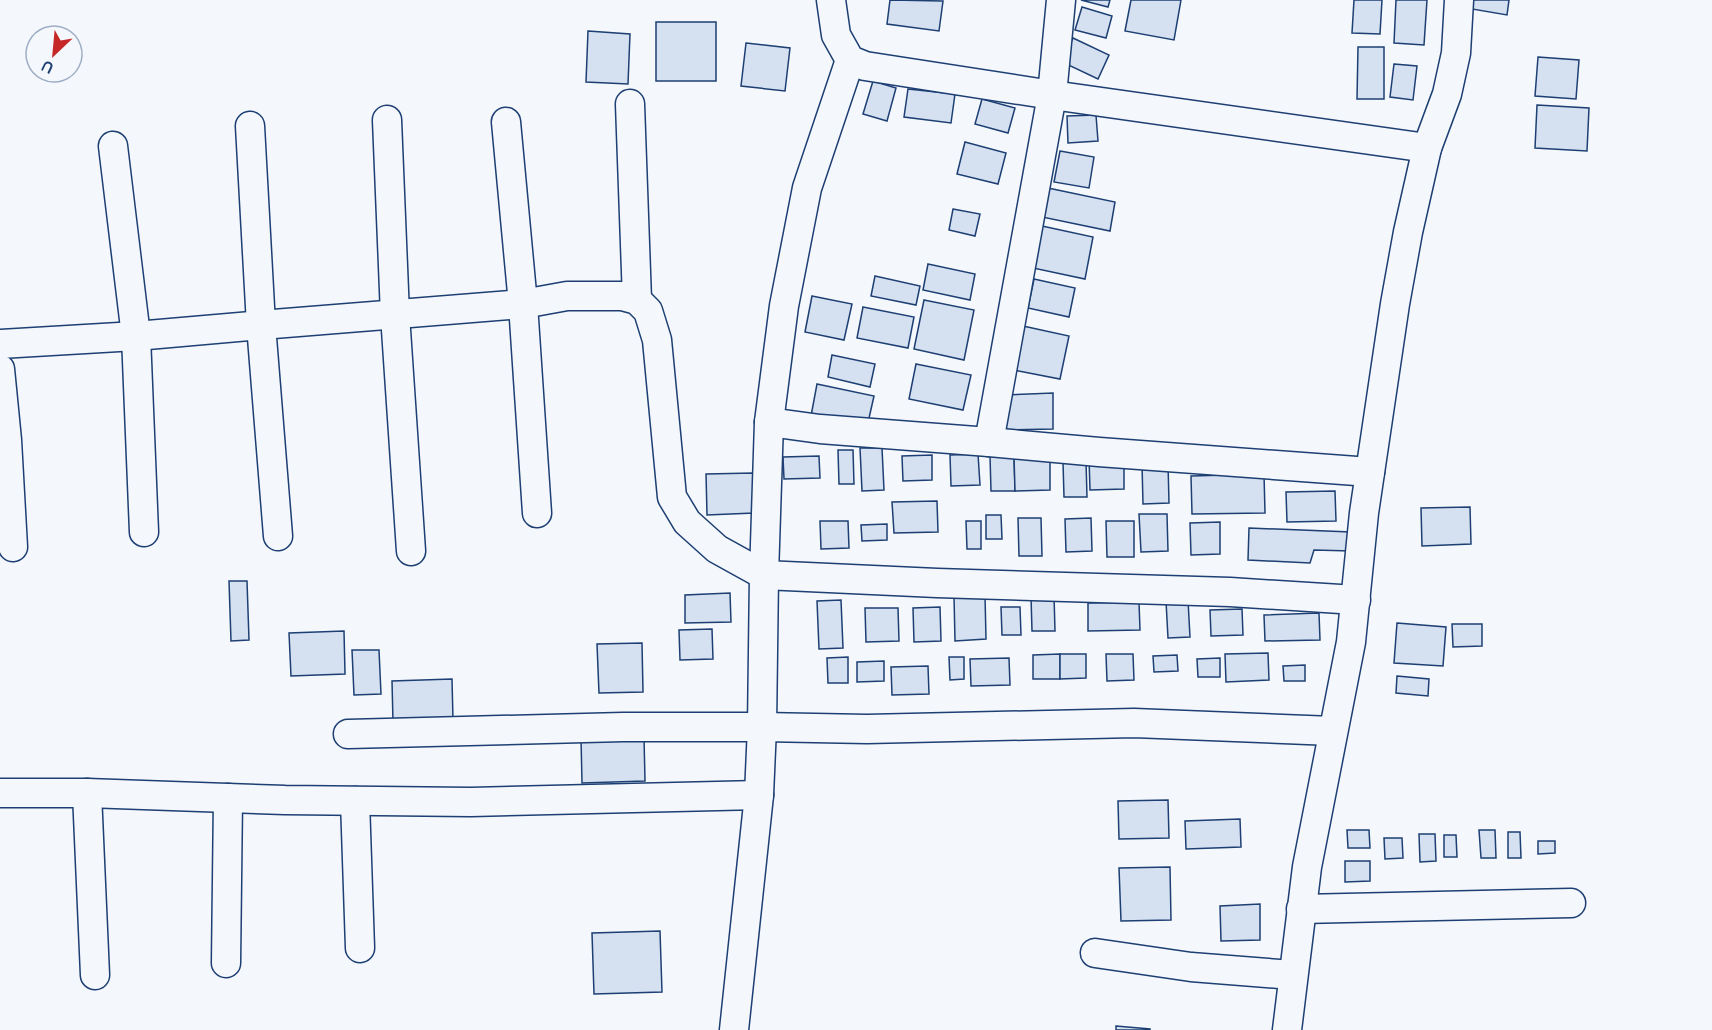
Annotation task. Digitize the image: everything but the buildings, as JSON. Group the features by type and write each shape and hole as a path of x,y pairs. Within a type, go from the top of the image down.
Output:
{"street":[{"path":"831,0 836,35 850,60 865,66 1427,148"},
{"path":"989,442 1052,95 1061,0"},
{"path":"1287,1030 1307,867 1350,651 1370,472 1397,294 1427,148 1447,94 1456,53 1459,0"},
{"path":"734,1030 759,795 769,422 784,306 807,188 850,60"},
{"path":"630,104 637,300"},
{"path":"387,120 395,315 411,550"},
{"path":"506,122 524,304 537,513"},
{"path":"250,126 261,325 278,536"},
{"path":"113,146 136,336 144,532"},
{"path":"0,344 136,336 395,315 524,304 567,296 622,296 637,300 648,311 657,340 672,497 687,522 717,549 764,575 1230,592 1356,600"},
{"path":"0,369 7,440 13,547"},
{"path":"769,422 1099,452 1370,472"},
{"path":"348,734 612,728 867,729 1134,723 1334,731"},
{"path":"0,793 471,802 759,795"},
{"path":"87,793 95,975"},
{"path":"226,963 228,798"},
{"path":"355,801 360,948"},
{"path":"1301,909 1571,903"},
{"path":"1095,953 1191,967 1293,975"}]}
